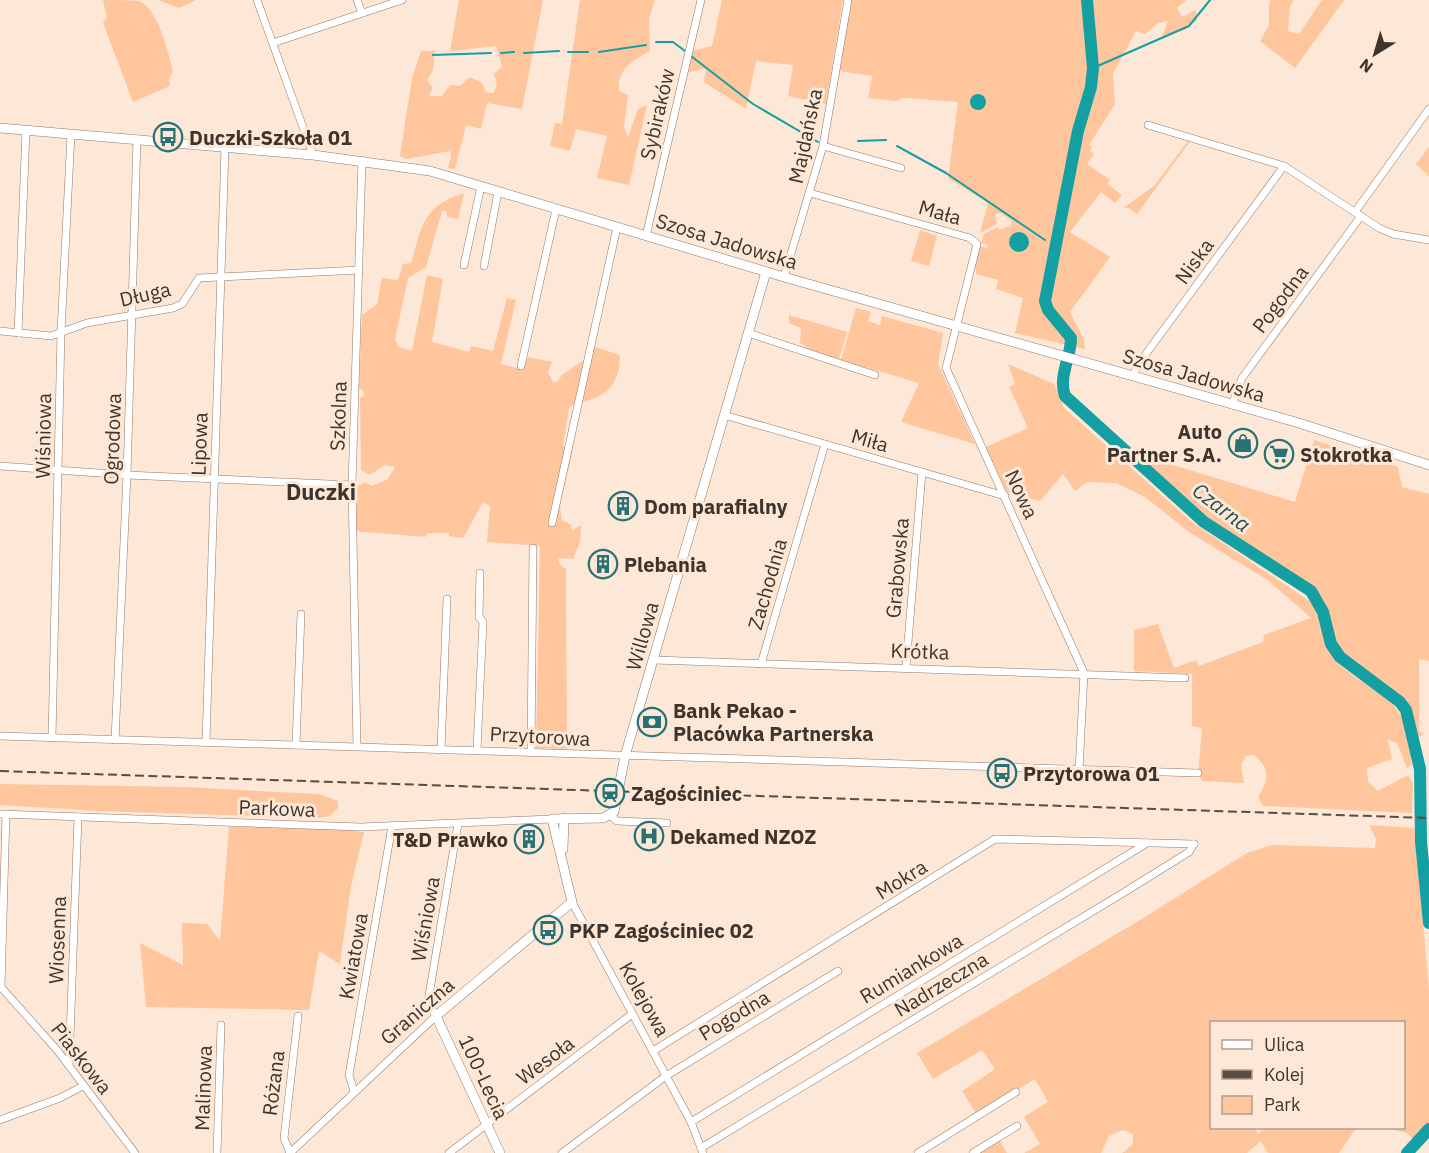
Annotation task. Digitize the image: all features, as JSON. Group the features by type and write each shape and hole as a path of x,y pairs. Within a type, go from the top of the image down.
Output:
{"main road":[{"name":"Szosa Jadowska","path":"0,128 313,155 430,171 784,278 1232,405 1429,465"},
{"name":"Willowa","path":"611,816 616,808 618,785 625,756 766,272"},
{"path":"552,819 611,816"},
{"name":"Kolejowa","path":"563,859 564,818"},
{"name":"Kolejowa","path":"552,819 572,902"},
{"name":"Graniczna","path":"436,1016 572,902"},
{"name":"100-Lecia","path":"436,1016 500,1153"}],"street":[{"path":"257,0 313,155"},
{"path":"357,0 362,13"},
{"path":"273,43 402,0"},
{"name":"Sybiraków","path":"646,236 701,0"},
{"name":"Majdańska","path":"784,278 823,146 848,0"},
{"name":"Pogodna","path":"1232,405 1242,378 1429,109"},
{"path":"1148,125 1284,166 1379,228 1393,234 1429,240"},
{"path":"18,333 26,130"},
{"name":"Wiśniowa","path":"52,738 60,470 61,332 70,134"},
{"name":"Ogrodowa","path":"115,740 127,476 137,139"},
{"path":"823,146 901,168"},
{"name":"Lipowa","path":"206,741 225,148"},
{"name":"Szkolna","path":"357,746 352,485 362,160"},
{"name":"Niska","path":"1133,377 1137,366 1284,166"},
{"path":"464,265 482,186"},
{"path":"484,266 498,192"},
{"name":"Mała","path":"810,193 975,241 977,246 957,327"},
{"path":"521,366 556,209"},
{"path":"552,523 616,227"},
{"name":"Długa","path":"0,330 51,336 87,323 182,304 199,278 221,275 359,270"},
{"name":"Nowa","path":"957,327 947,356 947,371 1084,674"},
{"path":"748,333 875,375"},
{"name":"Miła","path":"724,415 1005,496"},
{"name":"Zachodnia","path":"761,664 825,444"},
{"path":"0,466 127,476 352,485"},
{"name":"Grabowska","path":"906,667 922,472"},
{"path":"531,752 533,548"},
{"path":"477,750 483,622 479,617 480,573"},
{"path":"441,748 447,599"},
{"path":"296,745 301,614"},
{"name":"Krótka","path":"654,660 1185,678"},
{"path":"1079,770 1084,674"},
{"name":"Przytorowa","path":"0,736 1198,773"},
{"path":"0,986 3,814"},
{"name":"Parkowa","path":"3,814 349,827 552,819"},
{"path":"611,816 616,821 667,823"},
{"name":"Wiosenna","path":"69,1065 78,817"},
{"name":"Wiśniowa","path":"436,1016 428,1001 458,824"},
{"name":"Kwiatowa","path":"354,1091 349,1075 392,826"},
{"name":"Mokra","path":"653,1051 995,839 1194,844"},
{"name":"Rumiankowa","path":"691,1122 1148,842"},
{"name":"Nadrzeczna","path":"702,1150 1133,887 1189,852 1194,844"},
{"name":"Kolejowa","path":"572,902 691,1122 702,1150"},
{"name":"Pogodna","path":"562,1153 666,1076 838,971"},
{"name":"Piaskowa","path":"0,986 69,1065 135,1153"},
{"name":"Wesoła","path":"449,1153 632,1014"},
{"name":"Różana","path":"290,1153 284,1138 298,1016"},
{"name":"Graniczna","path":"290,1153 436,1016"},
{"name":"Malinowa","path":"217,1153 222,1025"},
{"path":"0,1120 60,1098 83,1086"},
{"path":"918,1153 1016,1092"},
{"path":"973,1153 1017,1126"}],"green space":[{"path":"103,0 139,1 152,12 173,71 169,79 170,86 133,102 103,23 107,18"},
{"path":"158,0 196,0 179,8"},
{"path":"459,0 543,0 522,109 487,103 481,129 466,125 455,169 448,168 450,151 406,159 400,156 412,78 421,51 435,51 433,70 427,80 433,88 429,96 442,96 450,85 460,86 470,77 482,83 486,92 494,93 497,83 494,74 502,66 496,46 450,51"},
{"path":"580,0 655,0 649,19 650,51 627,66 619,83 619,91 628,95 624,127 628,137 638,109 647,105 629,185 597,178 607,136 576,129 570,151 550,146 555,123 562,124"},
{"path":"722,0 843,0 826,104 788,96 793,65 756,61 746,109 704,82 706,68 686,73 691,51 712,46"},
{"path":"851,0 1187,0 1177,8 1182,17 1196,10 1197,20 1184,30 1162,37 1168,21 1158,23 1145,34 1136,31 1113,74 1115,104 1089,145 1092,147 1090,151 1094,154 1087,164 1110,180 1107,184 1122,195 1115,203 1101,192 1070,232 1110,257 1070,312 1084,340 1085,349 1015,333 1023,298 996,289 998,280 976,274 975,262 980,246 987,248 988,245 981,243 984,234 998,227 999,230 1010,226 1012,221 1001,213 995,214 997,224 980,233 988,203 948,178 958,102 909,98 897,101 868,98 872,76 839,71"},
{"path":"1271,0 1294,0 1290,6 1288,31 1299,34 1322,0 1344,0 1295,68 1260,41 1269,25"},
{"path":"1191,140 1137,214 1129,208 1123,208 1154,186"},
{"path":"1429,147 1429,176 1416,164"},
{"path":"464,193 458,219 447,217 446,211 442,211 426,267 408,278 395,339 399,347 412,351 427,275 443,279 432,342 469,352 471,346 493,351 507,298 516,300 501,364 522,369 528,357 552,362 548,372 553,382 557,382 563,374 584,360 588,345 620,355 617,377 613,384 600,395 569,408 563,446 573,449 560,505 562,520 571,525 572,531 581,525 580,542 573,559 557,558 561,566 566,569 567,749 536,748 540,546 487,542 490,506 483,502 463,538 449,536 449,533 428,533 425,537 355,531 358,486 365,482 372,486 388,479 395,467 384,465 370,475 361,470 360,398 364,395 363,390 359,389 362,315 377,304 382,278 398,280 403,264 411,263 422,227 432,211 450,198"},
{"path":"920,230 937,236 929,266 911,261"},
{"path":"856,308 871,312 868,321 880,325 882,316 943,333 938,364 975,444 901,422 919,383 841,360"},
{"path":"789,315 847,332 839,359 810,350 800,343 801,328 789,323"},
{"path":"1008,364 1054,384 1064,408 1193,523 1311,602 1330,651 1340,665 1393,705 1404,723 1412,765 1407,768 1397,743 1388,740 1392,759 1367,768 1368,782 1378,791 1408,775 1413,783 1412,813 1263,806 1258,797 1266,779 1266,770 1254,755 1246,756 1241,765 1244,783 1202,781 1198,773 1202,728 1192,726 1192,674 1134,671 1134,630 1158,624 1174,668 1196,660 1199,666 1263,642 1264,635 1311,618 1269,581 1189,532 1145,497 1116,483 1087,482 1075,491 1063,474 1040,501 1007,492 986,447 1028,428 1009,387 1015,384"},
{"path":"1314,440 1398,467 1402,487 1429,494 1429,661 1419,659 1419,731 1424,734 1416,739 1409,709 1404,701 1343,654 1336,644 1328,613 1314,590 1206,520 1130,452 1295,502"},
{"path":"0,784 185,787 318,794 338,801 338,808 330,816 319,818 98,811 0,805"},
{"path":"1369,825 1414,828 1429,987 1429,1126 1414,1140 1407,1133 1389,1129 1405,1129 1405,1021 1210,1021 1210,1129 1256,1129 1258,1134 1264,1129 1355,1129 1339,1153 1268,1153 1261,1141 1247,1153 1122,1153 1133,1144 1133,1134 1123,1130 1109,1136 1101,1153 1024,1153 1040,1144 1024,1117 1048,1102 1035,1079 977,1115 962,1091 995,1069 982,1050 933,1079 917,1053 1140,920 1247,853 1272,845 1375,848 1376,839"},
{"path":"229,827 323,827 364,832 351,886 340,964 319,951 309,1010 146,1007 140,943 183,965 182,923 207,924 220,941"},
{"path":"999,1139 1007,1153 978,1153"}],"water":[{"path":"978,94 984,96 986,102 984,108 978,110 972,108 970,102 972,96"},
{"path":"1019,232 1026,235 1029,242 1026,249 1019,252 1012,249 1009,242 1012,235"}],"waterway":[{"name":"Czarna","path":"1087,0 1093,68 1091,87 1078,131 1045,301 1048,310 1071,338 1063,381 1065,396 1204,522 1311,591 1323,612 1331,644 1340,657 1400,702 1406,710 1420,769 1421,842 1429,923"},
{"path":"1093,68 1189,26 1210,0"},
{"path":"656,42 673,42 685,51"},
{"path":"599,52 646,45"},
{"path":"524,53 559,51"},
{"path":"501,53 514,52"},
{"path":"568,52 588,52"},
{"path":"433,55 491,53"},
{"path":"691,56 753,104 818,142"},
{"path":"858,141 886,140"},
{"path":"897,146 946,173 1045,240"},
{"name":"Czarna","path":"1051,244 1055,247"},
{"name":"Czarna","path":"1407,1153 1429,1129"}],"railway":[{"path":"0,771 1429,818"}],"place":[{"name":"Duczki-Szkoła 01","path":"168,137"},
{"name":"Auto Partner S.A.","path":"1243,443"},
{"name":"Stokrotka","path":"1279,454"},
{"name":"Dom parafialny","path":"623,506"},
{"name":"Plebania","path":"603,564"},
{"name":"Bank Pekao - Placówka Partnerska","path":"652,722"},
{"name":"Przytorowa 01","path":"1002,773"},
{"name":"Zagościniec","path":"610,793"},
{"name":"Dekamed NZOZ","path":"649,836"},
{"name":"T&D Prawko","path":"529,839"},
{"name":"PKP Zagościniec 02","path":"548,930"}],"district":[{"name":"Duczki","path":"321,491"}]}
